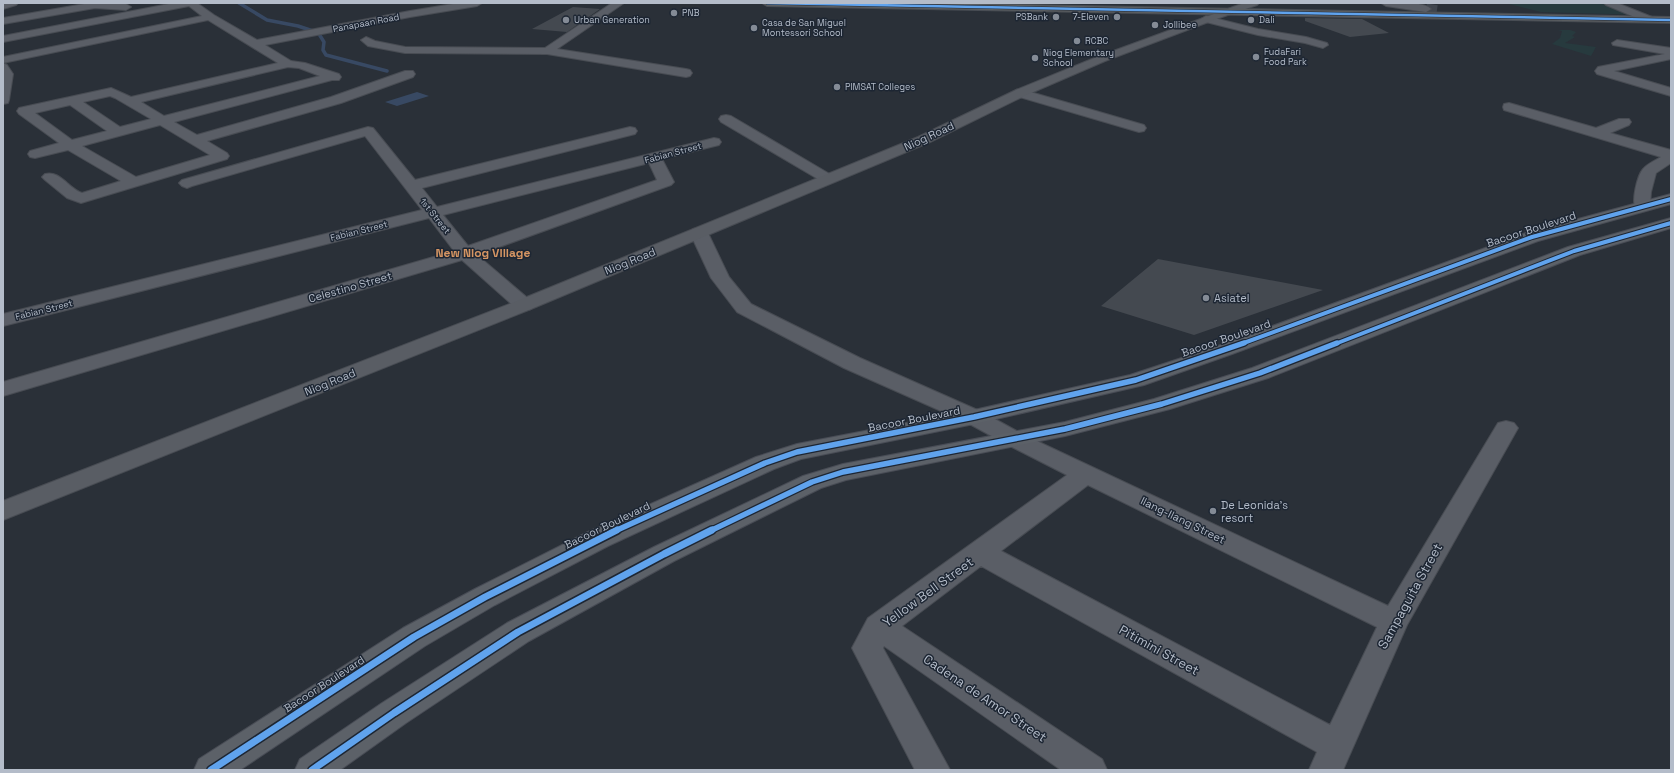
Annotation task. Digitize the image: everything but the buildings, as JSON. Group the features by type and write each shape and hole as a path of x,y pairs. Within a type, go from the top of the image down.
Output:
{"highway":[{"path":"767,3 1442,13 1671,20"}],"main road":[{"name":"Bacoor Boulevard","path":"211,770 414,637 485,597 540,568 652,514 765,463 797,452 974,417 1136,380 1225,350 1532,238 1573,225 1671,199"},
{"path":"312,770 394,713 518,632 664,554 812,482 842,472 1016,440 1162,404 1260,373 1574,251 1671,223"},
{"path":"1326,312 1361,333"}],"street":[{"path":"3,6 13,3"},
{"path":"3,39 190,3 210,17 288,64"},
{"name":"Panapaan Road","path":"255,44 410,14 477,3"},
{"path":"547,51 619,3"},
{"name":"Niog Road","path":"3,511 524,305 699,233 923,140 1020,93 1101,59 1206,19 1254,3"},
{"path":"1386,3 1426,9"},
{"path":"1609,3 1648,19"},
{"path":"3,21 95,5 164,8"},
{"path":"3,60 210,17"},
{"path":"1206,19 1258,32 1306,40 1323,45"},
{"path":"366,40 372,44 405,50 547,51 686,73"},
{"path":"1617,44 1671,51"},
{"path":"1671,56 1601,71 1671,92"},
{"path":"35,154 118,132 162,114 338,78 301,65 288,64 130,101"},
{"path":"3,67 7,74 3,100"},
{"path":"191,99 313,69"},
{"path":"196,140 336,100 409,74"},
{"path":"178,130 350,82 368,88"},
{"path":"1655,87 1671,84"},
{"path":"50,177 73,195 81,198 222,156 178,130 162,114 145,110 110,92 24,110 70,145 134,182"},
{"path":"1020,93 1139,128"},
{"path":"71,100 118,132"},
{"path":"1509,107 1671,156"},
{"path":"1091,126 1104,118"},
{"path":"726,119 828,179"},
{"path":"1597,133 1624,122"},
{"name":"1st Street","path":"188,183 368,131 465,253 524,305"},
{"path":"411,186 630,131"},
{"name":"Fabian Street","path":"3,320 714,142"},
{"path":"212,150 227,146"},
{"path":"1642,206 1648,171 1671,156"},
{"name":"Celestino Street","path":"3,389 465,253 666,182 654,158"},
{"name":"Ilang-Ilang Street","path":"699,233 720,278 744,308 852,363 974,417 1016,440 1394,622"},
{"name":"Sampaguita Street","path":"1331,758 1394,622 1506,428"},
{"name":"Yellow Bell Street","path":"933,770 867,648 879,627 981,553 1087,473"},
{"name":"Pitimini Street","path":"981,553 1331,758"},
{"name":"Cadena de Amor Street","path":"879,627 1090,770"}],"green space":[{"path":"1505,3 1613,3 1643,15 1541,12"},
{"path":"1558,30 1570,30 1576,32 1572,36 1575,37 1565,43 1596,47 1591,56 1552,44 1560,38 1562,31"}],"water":[{"path":"417,92 429,96 397,106 385,102"}],"waterway":[{"path":"239,3 267,20 298,26 316,32"},
{"path":"319,34 324,42 323,50 326,55 387,71"}],"tunnel":[{"path":"1426,9 1439,11"}],"cycle path":[{"path":"767,3 1671,20"},
{"path":"211,770 414,637 485,597 598,539 765,463 797,452 974,417 1136,380 1225,350 1532,237 1671,199"},
{"path":"312,770 394,713 518,632 664,554 812,482 843,472 1065,429 1162,404 1260,373 1574,251 1671,223"}],"place":[{"name":"PNB","path":"674,13"},
{"name":"PSBank","path":"1056,17"},
{"name":"7-Eleven","path":"1117,17"},
{"name":"Urban Generation","path":"566,20"},
{"name":"Dali","path":"1251,20"},
{"name":"Jollibee","path":"1155,25"},
{"name":"Casa de San Miguel Montessori School","path":"754,28"},
{"name":"RCBC","path":"1077,41"},
{"name":"FudaFari Food Park","path":"1256,57"},
{"name":"Niog Elementary School","path":"1035,58"},
{"name":"PIMSAT Colleges","path":"837,87"},
{"name":"Asiatel","path":"1206,298"},
{"name":"De Leonida’s resort","path":"1213,511"}],"district":[{"name":"New Niog Village","path":"483,253"}]}
